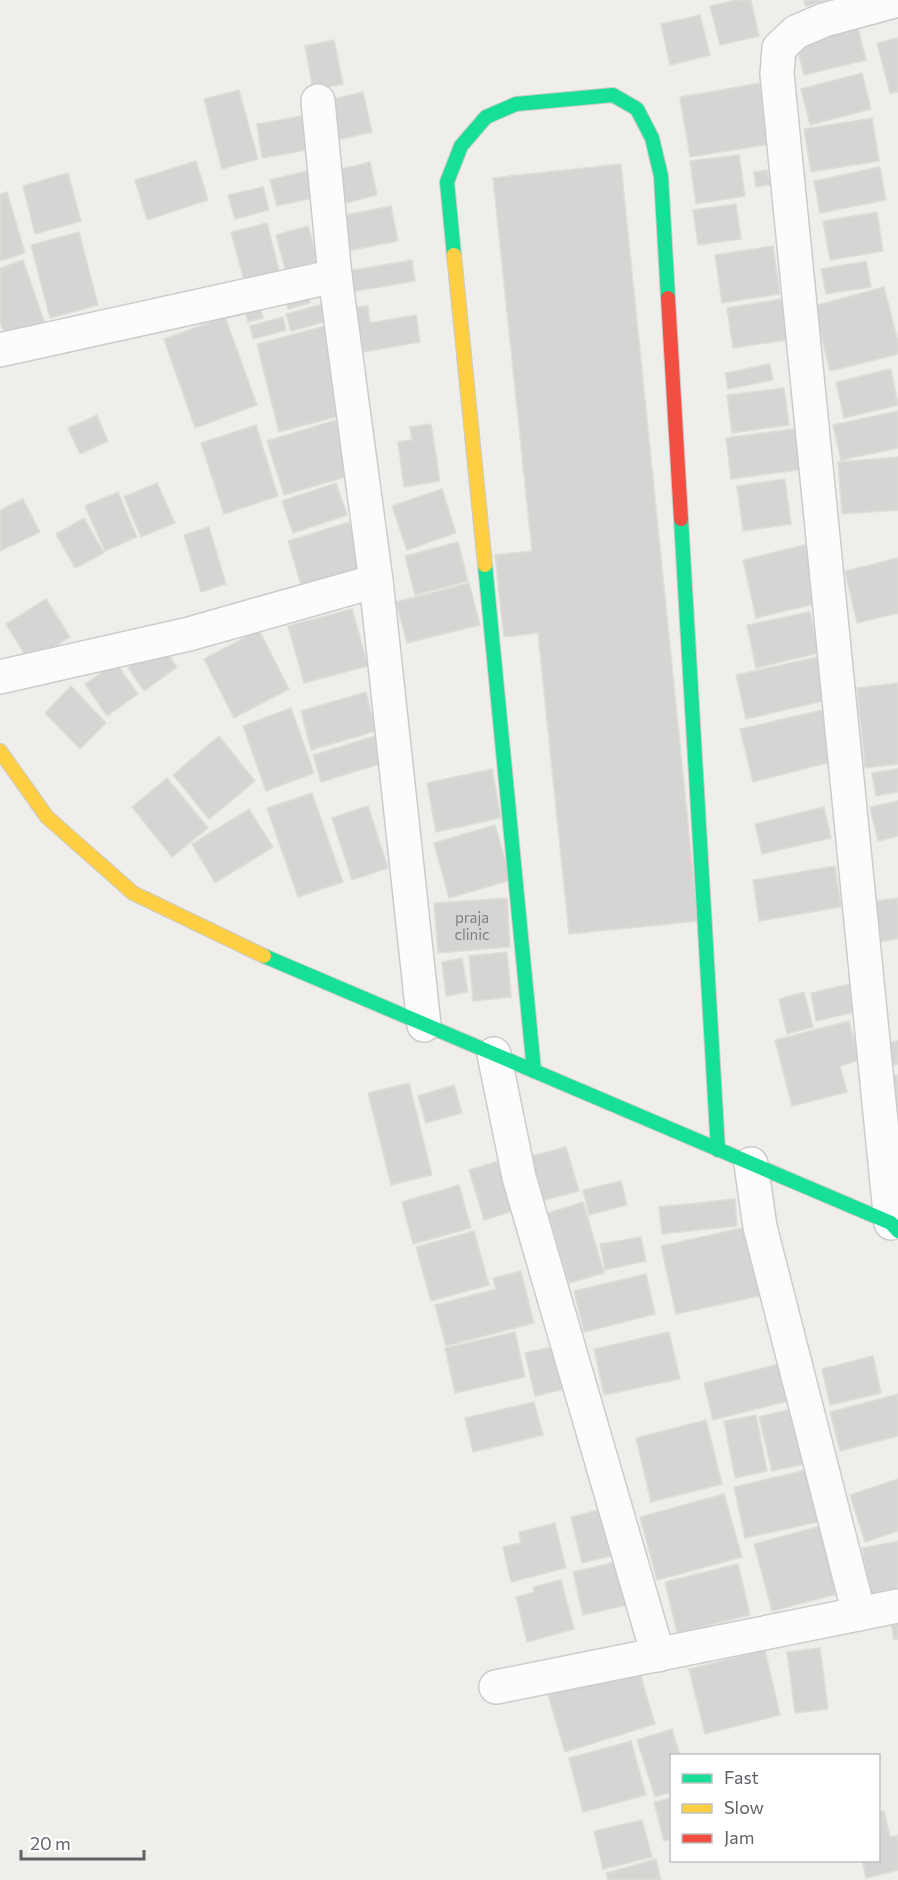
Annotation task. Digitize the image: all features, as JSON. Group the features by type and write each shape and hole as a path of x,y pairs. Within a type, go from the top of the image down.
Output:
{"street":[{"path":"0,751 46,818 133,893 247,949 896,1225 777,74 779,48 796,32 824,20 898,0"},
{"path":"534,1071 447,182 461,146 486,117 516,104 614,95 637,109 652,138 661,176 718,1150"},
{"path":"318,101 335,276 376,581 424,1025"},
{"path":"0,350 335,276"},
{"path":"0,677 189,634 376,581"},
{"path":"494,1054 519,1177 657,1654"},
{"path":"751,1164 760,1227 859,1614"},
{"path":"496,1687 898,1606"}],"building":[{"path":"737,0 751,0 759,36 720,45 710,6"},
{"path":"804,0 828,0 806,6"},
{"path":"700,15 710,55 670,65 661,24"},
{"path":"857,24 866,60 804,75 795,39"},
{"path":"898,38 898,92 890,93 877,43"},
{"path":"334,40 343,84 313,90 305,46"},
{"path":"862,73 871,109 810,125 801,89"},
{"path":"760,83 770,144 690,157 680,97"},
{"path":"239,90 258,159 222,169 204,99"},
{"path":"363,92 372,132 338,140 329,100"},
{"path":"312,114 318,148 262,158 257,124"},
{"path":"872,118 879,161 811,172 804,129"},
{"path":"739,155 745,196 696,204 690,161"},
{"path":"196,161 208,200 147,220 135,180"},
{"path":"370,162 377,195 342,204 334,171"},
{"path":"621,164 698,921 569,934 538,633 504,637 495,555 532,551 493,178"},
{"path":"880,167 886,200 820,213 814,181"},
{"path":"315,169 322,196 277,206 270,180"},
{"path":"767,170 770,185 756,187 754,172"},
{"path":"68,173 81,221 35,234 23,186"},
{"path":"263,187 269,210 235,219 228,195"},
{"path":"7,192 25,253 0,261 0,194"},
{"path":"736,204 741,239 698,245 693,210"},
{"path":"391,206 398,241 347,251 341,216"},
{"path":"877,212 883,251 830,260 823,221"},
{"path":"267,223 281,278 246,288 231,232"},
{"path":"308,226 321,271 288,280 276,235"},
{"path":"79,232 98,305 50,318 31,245"},
{"path":"773,246 780,294 722,303 715,255"},
{"path":"23,260 45,324 6,337 0,322 0,268"},
{"path":"412,260 415,281 351,292 347,271"},
{"path":"866,261 871,287 826,294 821,269"},
{"path":"306,287 310,303 288,309 284,293"},
{"path":"884,287 898,342 898,354 830,371 814,306"},
{"path":"787,298 793,339 733,348 727,308"},
{"path":"258,300 263,318 248,322 244,304"},
{"path":"323,304 328,321 291,331 286,314"},
{"path":"368,306 370,323 416,315 420,342 358,353 351,308"},
{"path":"225,317 257,405 195,428 164,339"},
{"path":"283,317 286,330 253,339 250,326"},
{"path":"325,326 347,414 279,432 257,344"},
{"path":"770,364 773,380 728,389 725,373"},
{"path":"891,369 898,405 844,418 836,382"},
{"path":"784,388 789,425 732,433 727,395"},
{"path":"898,411 898,448 841,460 833,425"},
{"path":"97,415 108,441 80,454 68,428"},
{"path":"336,420 352,475 284,495 267,441"},
{"path":"431,424 440,481 404,487 398,442 412,440 410,427"},
{"path":"256,425 278,496 224,514 201,443"},
{"path":"800,428 805,469 731,479 726,438"},
{"path":"898,457 898,510 842,514 838,462"},
{"path":"785,479 791,524 743,531 737,486"},
{"path":"157,483 175,523 141,537 124,497"},
{"path":"336,483 347,515 293,533 282,501"},
{"path":"442,489 456,533 407,550 392,506"},
{"path":"118,492 137,537 105,551 85,506"},
{"path":"23,499 40,532 0,551 0,510"},
{"path":"84,518 104,553 75,568 56,534"},
{"path":"349,522 363,569 302,588 288,541"},
{"path":"209,527 226,584 201,592 184,535"},
{"path":"458,542 468,581 415,595 405,556"},
{"path":"813,543 827,601 756,618 743,560"},
{"path":"898,558 898,613 857,623 845,571"},
{"path":"469,583 480,625 407,643 396,602"},
{"path":"46,599 70,637 30,663 6,624"},
{"path":"352,609 368,666 304,683 288,626"},
{"path":"810,612 819,653 756,668 747,625"},
{"path":"259,630 289,689 234,718 204,659"},
{"path":"161,644 177,667 144,691 128,668"},
{"path":"818,657 828,700 746,719 736,675"},
{"path":"116,663 138,694 107,716 85,684"},
{"path":"898,683 898,764 865,768 857,688"},
{"path":"71,686 106,723 80,749 45,713"},
{"path":"366,692 376,731 311,750 301,711"},
{"path":"291,708 314,773 266,791 243,726"},
{"path":"822,710 834,761 753,782 740,729"},
{"path":"219,736 255,781 209,819 173,775"},
{"path":"375,736 383,763 321,782 313,755"},
{"path":"492,769 501,818 436,832 427,783"},
{"path":"898,769 898,792 876,796 872,773"},
{"path":"167,778 208,828 172,857 132,807"},
{"path":"312,793 343,882 298,897 267,808"},
{"path":"898,801 898,836 878,841 870,807"},
{"path":"368,806 388,868 352,880 332,818"},
{"path":"824,807 831,838 762,854 755,824"},
{"path":"249,809 273,847 215,883 192,844"},
{"path":"495,825 511,880 449,898 434,843"},
{"path":"835,866 841,907 759,921 753,880"},
{"path":"507,898 510,947 438,953 434,903"},
{"path":"898,898 898,939 872,943 866,902"},
{"path":"507,952 511,997 473,1001 469,956"},
{"path":"462,958 468,992 446,996 442,962"},
{"path":"859,982 865,1010 816,1021 811,993"},
{"path":"804,992 813,1027 787,1034 779,999"},
{"path":"849,1021 859,1060 840,1066 847,1092 792,1106 775,1040"},
{"path":"898,1041 898,1064 890,1066 885,1043"},
{"path":"898,1075 898,1107 892,1076"},
{"path":"409,1083 432,1175 391,1185 368,1093"},
{"path":"454,1085 462,1113 426,1123 418,1096"},
{"path":"566,1147 579,1191 541,1201 528,1157"},
{"path":"498,1161 513,1211 484,1220 469,1170"},
{"path":"621,1181 627,1205 589,1215 583,1190"},
{"path":"459,1185 471,1228 413,1244 402,1202"},
{"path":"735,1199 737,1226 662,1234 659,1207"},
{"path":"583,1202 604,1273 569,1283 548,1213"},
{"path":"746,1227 760,1296 676,1314 661,1246"},
{"path":"474,1231 489,1285 431,1301 416,1247"},
{"path":"641,1237 646,1261 605,1270 600,1244"},
{"path":"521,1271 534,1323 446,1346 435,1305 496,1289 493,1278"},
{"path":"646,1274 655,1314 584,1332 574,1291"},
{"path":"515,1332 525,1377 455,1393 445,1348"},
{"path":"669,1332 680,1379 604,1395 594,1349"},
{"path":"556,1346 565,1389 535,1396 525,1353"},
{"path":"873,1356 881,1393 830,1405 822,1369"},
{"path":"783,1363 792,1400 713,1420 704,1383"},
{"path":"898,1394 898,1436 840,1451 830,1412"},
{"path":"534,1402 543,1435 473,1452 465,1418"},
{"path":"799,1407 812,1462 772,1471 759,1417"},
{"path":"756,1415 767,1471 735,1478 724,1421"},
{"path":"706,1420 722,1484 651,1502 636,1438"},
{"path":"810,1469 822,1521 745,1538 734,1487"},
{"path":"898,1479 898,1531 865,1542 850,1495"},
{"path":"724,1494 742,1557 657,1580 640,1517"},
{"path":"602,1509 614,1555 582,1563 571,1517"},
{"path":"555,1523 566,1568 511,1582 503,1547 521,1543 519,1532"},
{"path":"828,1524 845,1592 772,1611 754,1544"},
{"path":"898,1541 898,1593 872,1598 862,1548"},
{"path":"621,1561 631,1604 583,1615 573,1572"},
{"path":"738,1564 750,1615 677,1633 665,1582"},
{"path":"561,1580 574,1629 527,1642 516,1597 534,1592 533,1587"},
{"path":"898,1617 898,1639 894,1640 890,1618"},
{"path":"820,1648 828,1709 795,1713 787,1652"},
{"path":"765,1650 780,1715 705,1734 689,1669"},
{"path":"638,1667 655,1724 565,1752 548,1695"},
{"path":"672,1729 679,1754 670,1754 670,1793 655,1797 637,1740"},
{"path":"631,1741 646,1795 583,1812 569,1758"},
{"path":"670,1798 670,1840 664,1841 654,1802"},
{"path":"884,1811 890,1837 898,1835 898,1870 866,1878 862,1862 880,1862 880,1812"},
{"path":"642,1820 652,1857 603,1869 594,1831"},
{"path":"656,1859 661,1880 608,1880 606,1873"}],"traffic: fast":[{"path":"454,255 447,182 461,146 486,117 516,104 613,95 637,109 652,138 661,176 668,298"},
{"path":"681,519 718,1150"},
{"path":"485,565 534,1071"},
{"path":"264,956 891,1223 898,1231"}],"traffic: slow":[{"path":"454,255 485,565"},
{"path":"0,751 47,817 133,893 264,956"}],"traffic: jam":[{"path":"668,298 681,519"}]}
